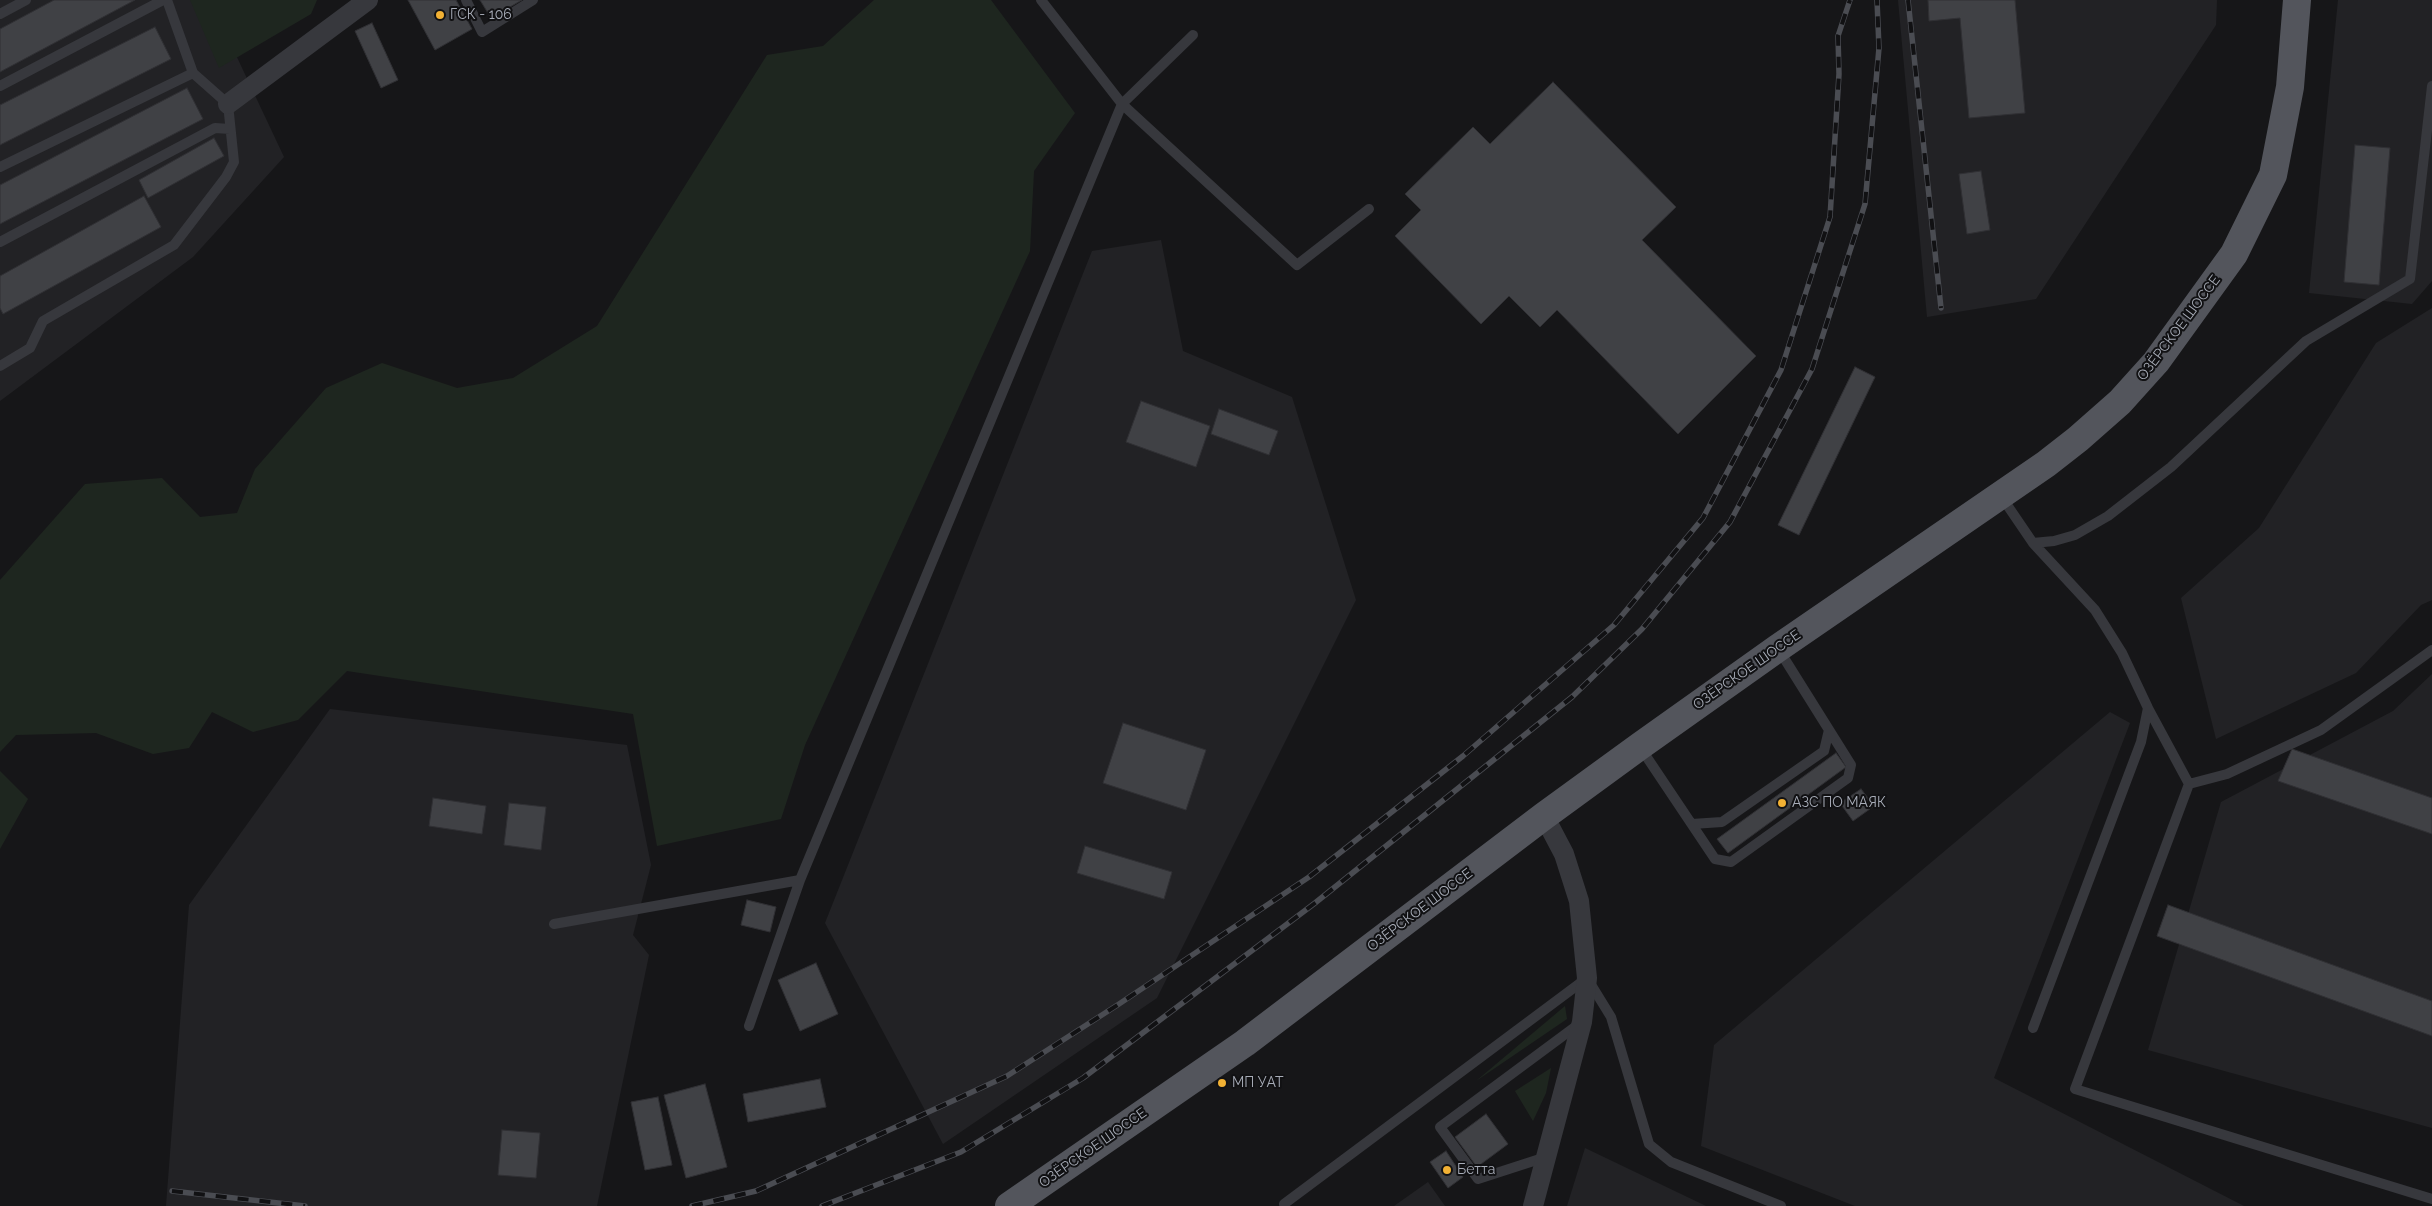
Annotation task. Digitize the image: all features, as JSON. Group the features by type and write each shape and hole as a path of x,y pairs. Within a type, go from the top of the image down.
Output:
{"main road":[{"name":"ОЗЁРСКОЕ ШОССЕ","path":"1009,1206 1245,1043 1544,816 1778,648 2078,439 2120,402 2156,362 2234,254 2273,175 2290,87 2297,0"}],"street":[{"path":"228,104 368,0"},
{"path":"1533,1206 1582,1022 1587,978 1578,901 1564,854 1544,816"}],"lane":[{"path":"0,14 26,0"},
{"path":"0,86 163,0"},
{"path":"0,366 30,348 44,321 174,245 226,177 234,162 228,104 192,73 167,0"},
{"path":"466,0 482,32 533,0"},
{"path":"1041,0 1122,104 1298,265 1369,209"},
{"path":"749,1026 800,880 1122,104 1193,34"},
{"path":"0,167 192,73"},
{"path":"2033,543 2054,541 2076,535 2108,516 2171,467 2306,341 2410,279 2432,86"},
{"path":"0,242 215,128 230,129"},
{"path":"2000,495 2033,543 2095,610 2122,652 2148,708 2189,784 2075,1088 2432,1198"},
{"path":"1640,746 1715,859 1731,862 1848,778 1851,765 1778,648"},
{"path":"2189,784 2227,774 2321,730 2432,650"},
{"path":"2034,1028 2140,742 2148,708"},
{"path":"1692,824 1722,822 1824,751 1829,730"},
{"path":"554,924 800,880"},
{"path":"1284,1204 1587,978 1611,1017 1649,1144 1671,1162 1781,1206"},
{"path":"1546,1157 1478,1179 1440,1127 1582,1022"}],"shaded area":[{"path":"0,0 210,0 284,157 193,257 0,401"},
{"path":"190,0 317,0 311,14 219,68"},
{"path":"874,0 991,0 1075,113 1034,171 1030,251 805,745 781,819 657,846 633,714 347,671 298,720 253,732 212,712 189,748 153,754 96,733 16,735 0,752 0,580 85,484 162,478 200,517 237,513 255,469 326,388 382,363 457,388 513,378 597,326 767,55 823,46"},
{"path":"1898,0 2217,0 2216,25 2036,299 1927,317"},
{"path":"2338,0 2432,0 2432,281 2412,304 2309,293"},
{"path":"1161,240 1183,351 1292,397 1356,600 1157,998 943,1144 825,923 1092,251"},
{"path":"2432,308 2432,600 2421,605 2356,673 2216,739 2181,598 2259,528 2376,343"},
{"path":"2432,674 2432,1128 2148,1050 2221,802 2393,711"},
{"path":"330,709 627,745 651,865 633,935 649,955 597,1206 166,1206 189,905"},
{"path":"2110,712 2130,723 1994,1078 2244,1206 1855,1206 1701,1146 1714,1045"},
{"path":"0,771 28,799 0,849"},
{"path":"1565,1006 1567,1019 1476,1081"},
{"path":"1551,1068 1546,1093 1533,1121 1515,1091"},
{"path":"1585,1148 1706,1206 1567,1206"},
{"path":"1428,1182 1445,1206 1394,1206"}],"building":[{"path":"54,0 135,0 0,72 0,29"},
{"name":"ГСК - 106","path":"408,0 456,0 472,29 435,50"},
{"name":"ГСК - 106","path":"480,0 522,0 491,18"},
{"path":"1928,0 2015,0 2025,113 1969,118 1960,18 1929,21"},
{"path":"372,23 398,80 381,88 355,31"},
{"path":"155,27 171,59 0,145 0,105"},
{"path":"1553,82 1676,207 1642,240 1756,356 1678,434 1557,310 1540,327 1509,296 1481,324 1395,236 1421,210 1405,194 1473,127 1490,144"},
{"path":"187,88 203,119 0,224 0,185"},
{"path":"214,138 224,156 148,198 139,180"},
{"path":"2355,145 2390,148 2379,285 2344,282"},
{"path":"1981,171 1990,230 1967,234 1959,174"},
{"path":"144,196 161,227 3,314 0,308 0,276"},
{"path":"1855,367 1875,377 1799,535 1778,525"},
{"path":"1141,401 1210,426 1196,467 1126,442"},
{"path":"1219,409 1278,431 1269,455 1211,434"},
{"path":"1123,723 1206,750 1186,810 1103,783"},
{"path":"2292,749 2432,798 2432,834 2278,781"},
{"name":"АЗС ПО МАЯК","path":"1836,753 1846,767 1728,853 1717,839"},
{"path":"1861,789 1874,806 1853,821 1840,803"},
{"path":"433,798 486,806 482,834 429,826"},
{"path":"509,803 546,807 541,850 504,845"},
{"path":"1085,846 1172,872 1164,899 1077,873"},
{"path":"747,900 776,907 770,932 741,925"},
{"path":"2168,905 2432,1001 2432,1036 2157,936"},
{"path":"816,963 838,1014 800,1031 778,980"},
{"path":"820,1079 826,1107 748,1122 743,1094"},
{"path":"705,1084 727,1167 686,1178 664,1095"},
{"path":"658,1097 672,1165 645,1170 631,1102"},
{"path":"1486,1114 1508,1144 1477,1167 1455,1137"},
{"path":"502,1130 540,1133 536,1178 498,1175"},
{"name":"Бетта","path":"1446,1151 1463,1177 1448,1188 1430,1162"}],"railway":[{"path":"692,1206 756,1191 1007,1076 1119,1004 1309,877 1463,756 1614,625 1703,518 1781,370 1830,217 1839,74 1838,36 1850,0"},
{"path":"822,1206 961,1152 1083,1078 1315,903 1572,697 1642,629 1730,522 1812,369 1865,204 1879,48 1877,0"},
{"path":"1908,0 1941,308"},
{"path":"172,1191 305,1206"}],"place":[{"name":"ГСК - 106","path":"440,15"},
{"name":"АЗС ПО МАЯК","path":"1782,803"},
{"name":"МП УАТ","path":"1222,1083"},
{"name":"Бетта","path":"1447,1170"}]}
